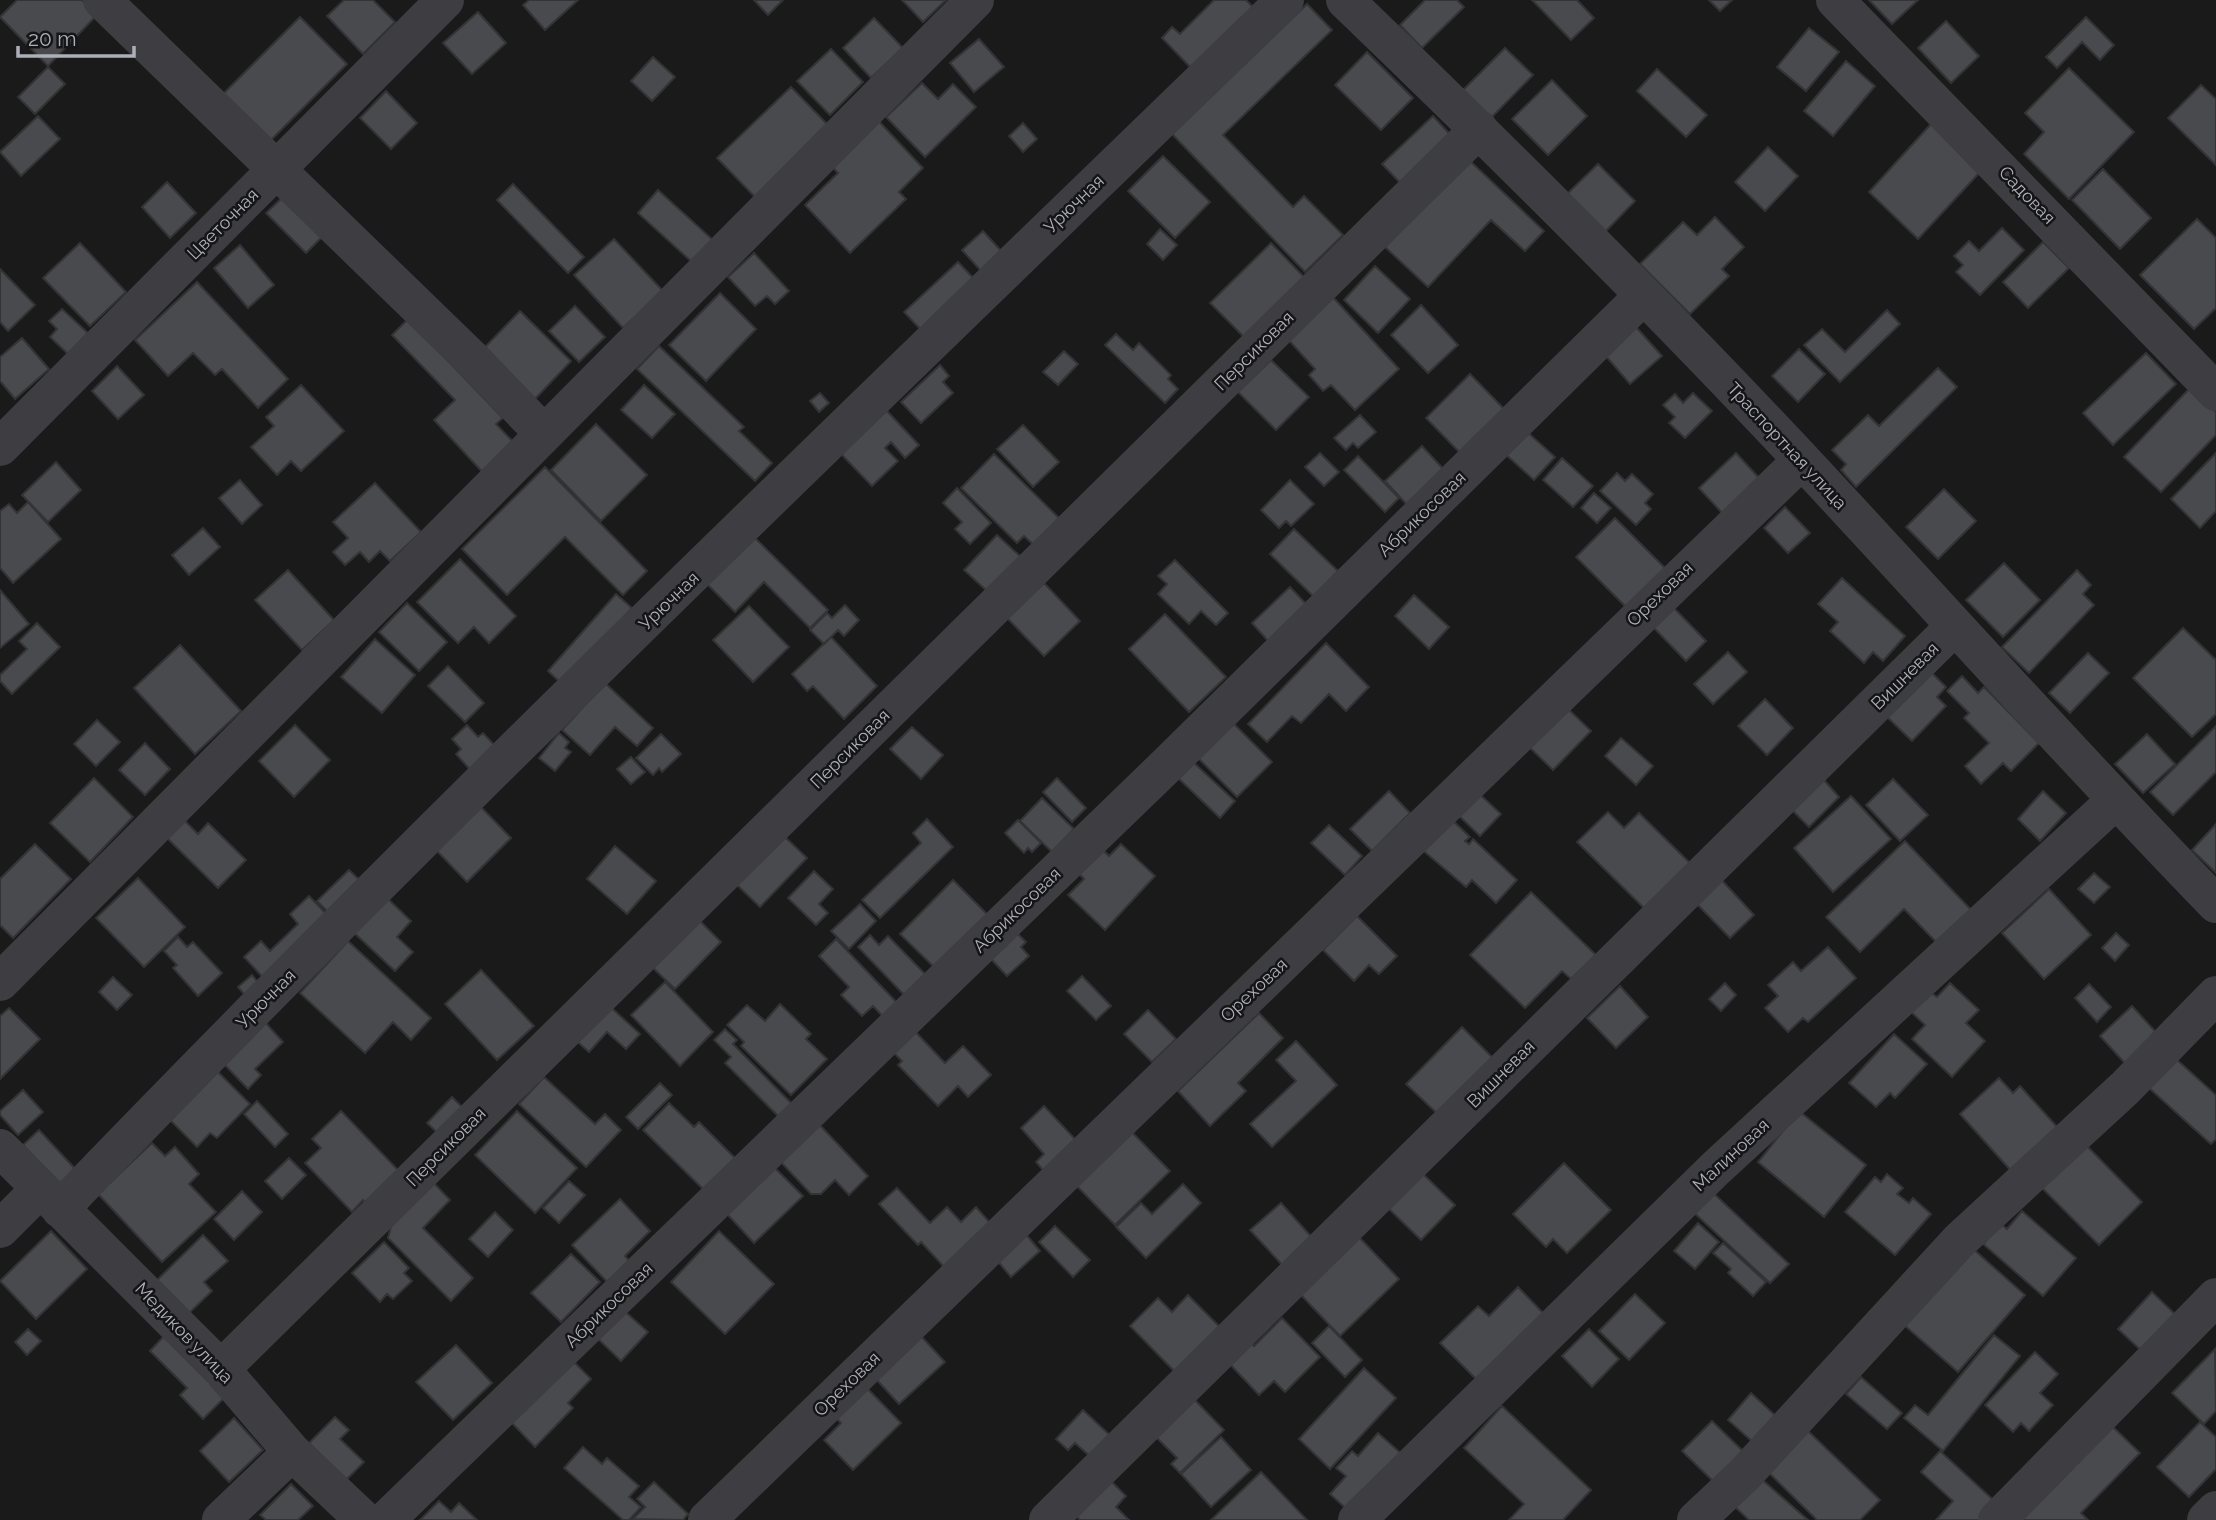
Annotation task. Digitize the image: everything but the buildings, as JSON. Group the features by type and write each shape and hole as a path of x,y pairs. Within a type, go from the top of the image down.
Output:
{"street":[{"path":"102,0 475,362 544,434"},
{"name":"Цветочная","path":"0,447 445,0"},
{"path":"0,982 975,0"},
{"name":"Урючная","path":"0,1229 50,1199 182,1082 555,712 1285,0"},
{"name":"Траспортная улица","path":"1345,0 1479,129 1802,460 1954,627 2216,904"},
{"name":"Садовая","path":"1835,0 2216,392"},
{"name":"Персиковая","path":"221,1368 1479,129"},
{"name":"Абрикосовая","path":"386,1520 1168,764 1643,296"},
{"name":"Ореховая","path":"707,1520 1330,919 1654,600 1802,460"},
{"name":"Вишневая","path":"1048,1520 1954,627"},
{"name":"Малиновая","path":"1357,1520 1716,1168 2116,800"},
{"path":"1696,1520 1744,1475 1959,1241 2125,1088 2216,995"},
{"name":"Медиков улица","path":"0,1148 221,1368 292,1452 364,1520"},
{"path":"1997,1520 2216,1297"},
{"path":"221,1520 292,1452"},
{"path":"2206,1520 2216,1510"}]}
